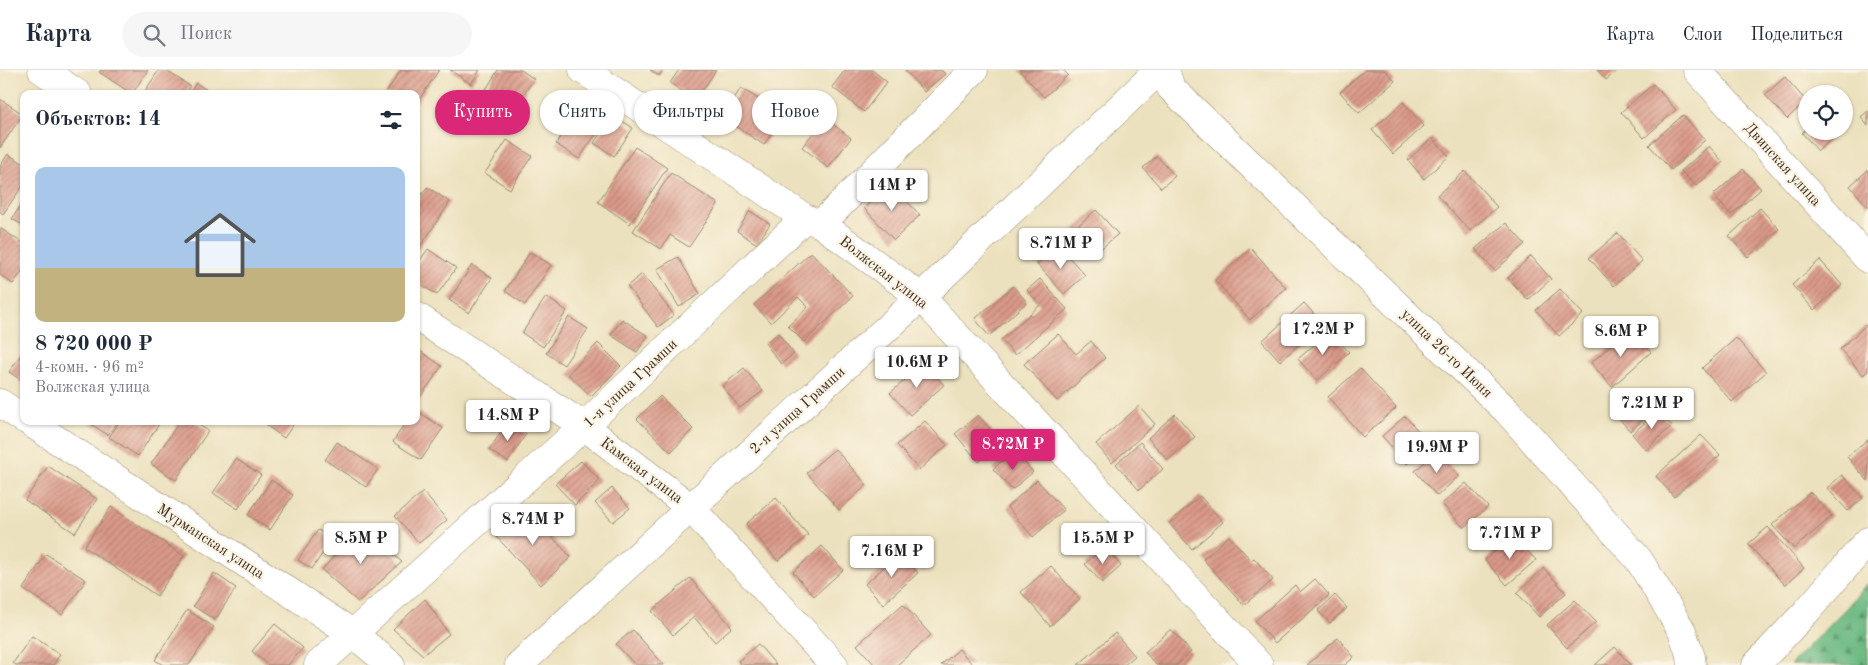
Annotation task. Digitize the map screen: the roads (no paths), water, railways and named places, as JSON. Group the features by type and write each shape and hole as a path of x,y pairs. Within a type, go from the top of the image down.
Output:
{"street":[{"path":"42,70 72,90"},
{"name":"Волжская улица","path":"583,70 813,221 921,297 1259,665"},
{"name":"1-я улица Грамши","path":"318,665 813,221 974,70"},
{"name":"2-я улица Грамши","path":"519,665 921,297 1159,70"},
{"name":"улица 26-го Июня","path":"1164,70 1172,88 1508,412 1638,560 1682,631 1691,656 1692,665"},
{"name":"Двинская улица","path":"1697,70 1868,259"},
{"name":"Камская улица","path":"420,319 584,426 690,507 834,665"},
{"path":"0,403 20,416"},
{"name":"Мурманская улица","path":"34,425 352,633 391,665"},
{"path":"1756,665 1806,612 1868,541"}]}
